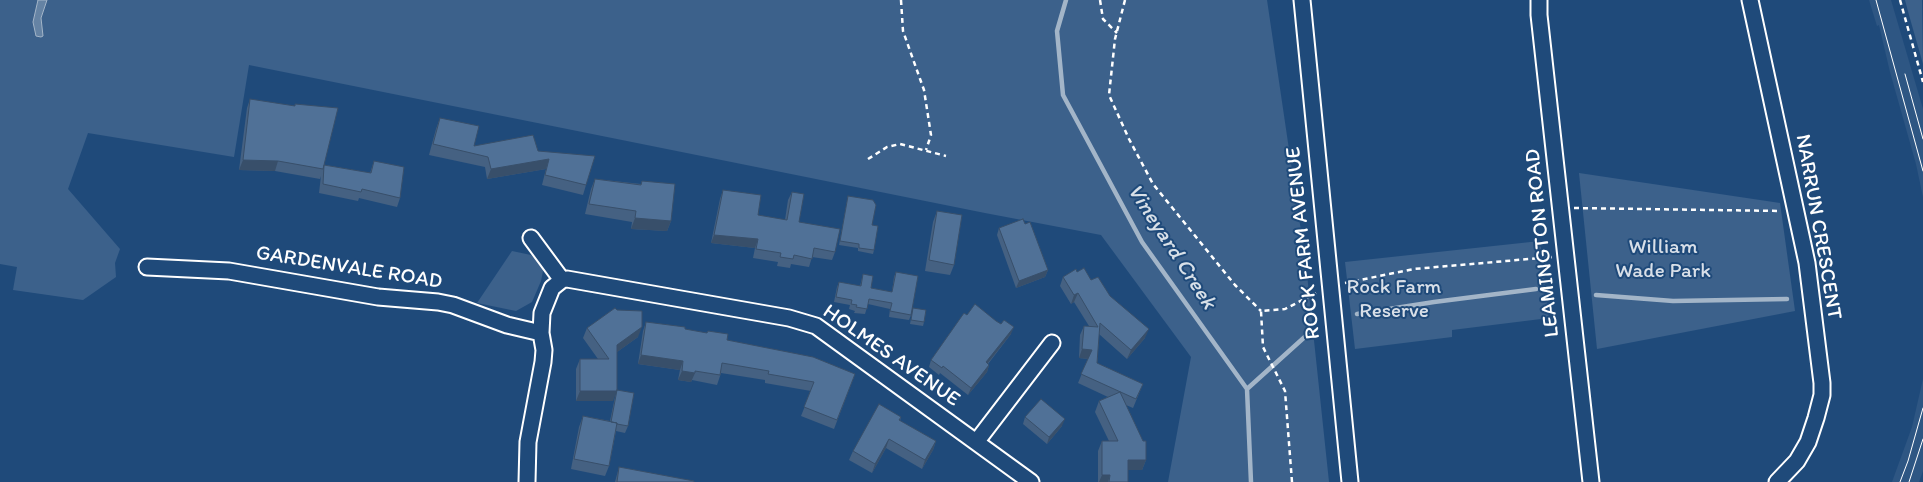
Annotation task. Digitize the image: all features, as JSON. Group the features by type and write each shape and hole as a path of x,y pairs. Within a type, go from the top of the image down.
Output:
{"street":[{"name":"ROCK FARM AVENUE","path":"1302,0 1350,482"},
{"name":"LEAMINGTON ROAD","path":"1539,0 1539,15 1590,482"},
{"name":"NARRUN CRESCENT","path":"1750,0 1808,263 1822,396 1808,442 1797,461 1777,482"},
{"path":"527,482 528,442 543,362 542,313 548,294 562,280 531,238"},
{"name":"GARDENVALE ROAD","path":"147,268 229,271 378,297 438,302 453,305 507,325 541,333"},
{"name":"HOLMES AVENUE","path":"562,280 572,279 803,321 829,334 1031,482"},
{"path":"977,441 1052,343"}],"path":[{"path":"901,0 903,31 924,90 931,135 930,143 926,150"},
{"path":"1100,0 1102,19 1117,33"},
{"path":"1124,0 1117,33 1110,95 1129,140 1153,184 1234,284 1261,311 1263,347 1285,391 1292,482"},
{"path":"1900,0 1923,82"},
{"path":"868,159 894,145 900,144 946,156"},
{"path":"1560,208 1784,211 1796,209"},
{"path":"1261,311 1285,309 1330,286 1414,269 1566,256"}],"shaded area":[{"path":"38,0 47,0 41,18 43,36 41,37 36,36 33,22"},
{"path":"1869,0 1891,0 1923,109 1923,197 1879,25 1877,26"},
{"path":"1923,379 1923,471 1919,482 1892,482 1912,427"}],"green space":[{"path":"0,0 1267,0 1306,265 1329,482 1168,482 1191,357 1101,235 249,65 234,157 88,133 68,189 120,249 115,263 116,277 83,300 13,290 17,267 0,264"},
{"path":"1905,0 1922,0 1923,64 1909,15"},
{"name":"William Wade Park","path":"1579,173 1780,203 1795,311 1597,349"},
{"name":"Rock Farm Reserve","path":"1540,241 1549,318 1452,330 1452,337 1355,349 1345,262"},
{"path":"512,251 531,255 544,266 541,281 532,302 516,311 477,303"}],"building":[{"path":"250,99 295,106 295,104 338,108 323,169 278,161 243,160"},
{"path":"440,118 479,126 474,146 533,135 538,151 595,156 586,185 545,175 549,159 491,169 488,157 433,144"},
{"path":"374,161 404,167 400,198 362,189 361,192 323,184 324,165 371,173"},
{"path":"595,179 641,185 642,181 675,184 671,221 635,218 636,211 589,204"},
{"path":"723,190 761,195 758,215 787,220 792,192 804,194 799,222 840,229 835,252 814,248 812,259 794,255 793,259 780,257 781,253 756,249 758,239 714,235"},
{"path":"848,196 873,200 876,205 872,225 878,226 874,250 859,248 859,244 840,241"},
{"path":"937,211 962,215 954,265 929,260"},
{"path":"1023,219 1025,224 1030,222 1048,270 1019,281 999,228"},
{"path":"1084,268 1091,280 1098,277 1110,296 1149,329 1131,350 1100,323 1097,363 1143,384 1136,399 1081,374 1092,350 1082,349 1084,326 1098,327 1078,293 1074,295 1063,277 1076,269 1077,272"},
{"path":"896,272 918,276 911,315 890,311 892,303 869,299 867,309 851,304 852,300 836,297 839,282 861,286 863,274 873,276 871,288 892,292"},
{"path":"975,304 1001,324 1004,320 1014,327 986,362 989,365 971,388 943,366 942,368 931,360 964,313 967,315"},
{"path":"615,308 617,310 642,311 642,327 617,345 617,391 580,391 580,359 609,359 587,328"},
{"path":"913,308 926,310 924,322 911,320"},
{"path":"646,322 685,327 685,329 707,333 708,331 728,334 727,340 813,357 855,374 837,420 804,407 814,382 768,374 769,371 722,363 720,375 682,371 683,361 641,355"},
{"path":"617,390 634,393 628,426 611,422"},
{"path":"1120,392 1143,441 1146,441 1146,460 1128,460 1128,482 1109,482 1110,475 1102,475 1102,441 1118,441 1099,401"},
{"path":"1041,399 1065,419 1049,437 1025,417"},
{"path":"879,404 901,417 899,420 936,441 925,460 889,439 875,464 853,451"},
{"path":"583,416 617,423 609,466 574,459"},
{"path":"619,467 694,481 694,482 617,482"}],"waterway":[{"name":"Vineyard Creek","path":"1066,0 1057,31 1063,95 1142,242 1247,389 1251,482"},
{"path":"1357,314 1536,289"},
{"path":"1596,295 1673,301 1787,299"},
{"path":"1247,389 1308,334"}],"tram line":[{"path":"1876,0 1923,171"},
{"path":"1905,74 1923,139"},
{"path":"1900,482 1923,408"},
{"path":"1909,482 1923,439"}]}
